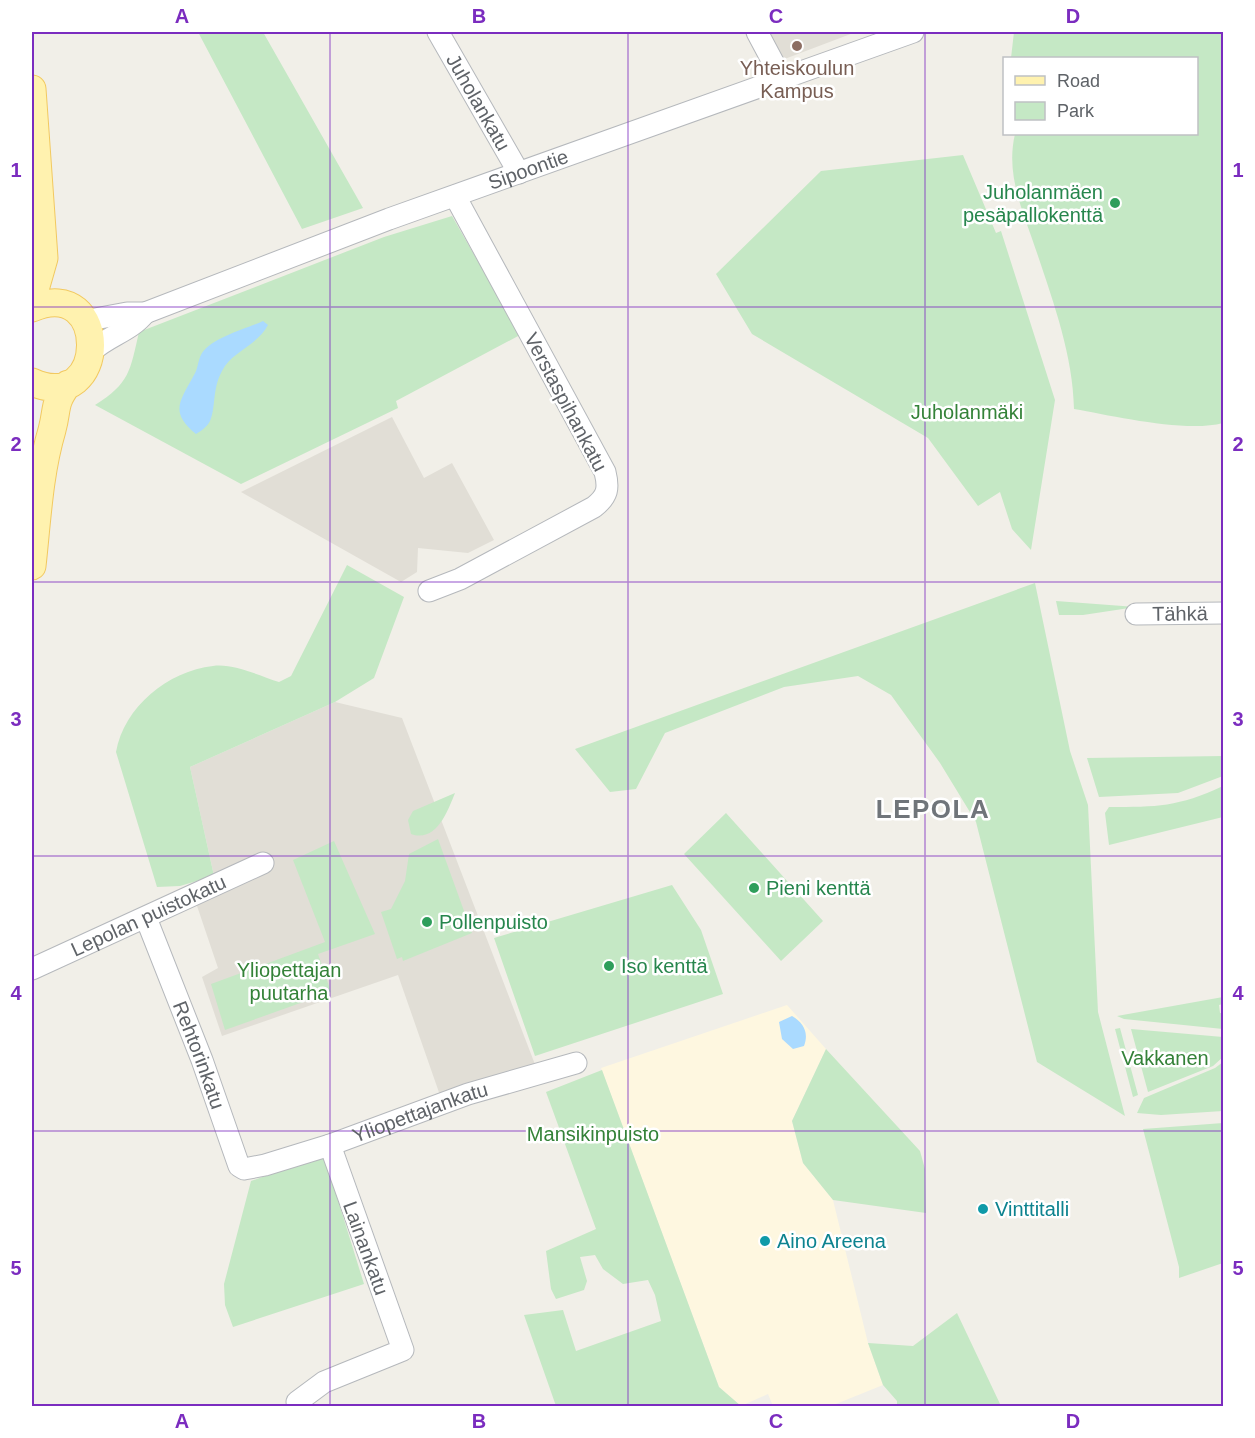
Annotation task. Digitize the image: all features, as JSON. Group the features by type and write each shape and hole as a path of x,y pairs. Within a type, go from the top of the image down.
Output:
{"main road":[{"path":"32,89 44,258 32,300"},
{"path":"32,566 45,450 52,429 56,400 68,384 80,375 88,364 92,351 92,338 44,258"},
{"path":"32,308 54,303 76,314"},
{"path":"32,382 54,387 68,384"},
{"path":"32,391 45,450"}],"street":[{"name":"Juholankatu","path":"438,32 519,172"},
{"path":"757,32 782,79"},
{"name":"Sipoontie","path":"76,314 145,313 519,172 913,32"},
{"name":"Verstaspihankatu","path":"429,591 460,579 594,507 603,500 608,485 605,472 455,196"},
{"name":"Sipoontie","path":"92,351 139,321 145,313"},
{"name":"Tähkä","path":"1136,614 1224,613"},
{"name":"Lepolan puistokatu","path":"32,969 263,863"},
{"name":"Rehtorinkatu","path":"146,918 202,1060 239,1166 244,1169 265,1165"},
{"name":"Yliopettajankatu","path":"265,1165 330,1145 468,1094 576,1063"},
{"name":"Lainankatu","path":"298,1404 324,1382 403,1350 330,1145"}],"shaded area":[{"name":"Yhteiskoulun Kampus","path":"767,32 856,32 782,60"},
{"path":"392,417 424,478 452,463 494,540 468,553 418,548 417,572 401,582 241,492"},
{"path":"335,702 402,718 536,1067 442,1101 398,975 222,1036 202,977 218,968 195,900 214,876 190,767"},
{"path":"787,1005 826,1049 792,1121 803,1163 833,1200 868,1343 883,1385 831,1406 773,1406 768,1394 741,1406 719,1387 601,1068"}],"green space":[{"path":"198,32 263,32 363,208 302,229"},
{"name":"Juholanmäki","path":"1014,32 1223,32 1223,423 1208,426 1170,425 1074,409 1070,369 1062,330 1017,194 1012,165 1015,135 1198,135 1198,57 1011,57"},
{"path":"963,155 996,233 1001,231 1055,400 1031,550 1012,529 1000,492 978,506 928,438 752,334 716,274 821,171"},
{"path":"452,216 520,335 396,401 398,408 241,484 95,405 115,390 127,375 139,332 384,237"},
{"path":"347,565 404,597 374,678 335,702 190,767 214,876 180,886 157,887 116,752 128,720 151,694 180,675 196,669 229,666 279,682 291,676"},
{"path":"1035,583 1070,751 1088,805 1098,1012 1125,1116 1037,1062 976,822 940,763 891,695 858,676 784,687 665,733 636,789 610,792 575,749"},
{"path":"1056,601 1136,607 1083,615 1059,615"},
{"path":"1223,756 1223,776 1178,793 1099,797 1087,758"},
{"path":"1223,786 1223,817 1109,845 1105,813 1109,807 1141,807 1180,802"},
{"path":"455,793 445,816 435,829 420,836 411,834 408,820 413,811"},
{"name":"Pieni kenttä","path":"726,813 823,921 781,961 684,854"},
{"name":"Pollenpuisto","path":"438,839 472,933 403,961 402,957 397,959 381,912 391,909 405,881 409,854"},
{"name":"Yliopettajan puutarha","path":"334,841 375,934 318,954 331,992 225,1030 211,984 325,942 293,860"},
{"name":"Iso kenttä","path":"672,885 701,930 723,994 535,1056 494,938"},
{"path":"1223,997 1223,1004 1219,1005 1220,1013 1223,1013 1223,1029 1124,1019 1117,1016"},
{"path":"1120,1028 1138,1095 1133,1097 1115,1029"},
{"name":"Vakkanen","path":"1131,1029 1223,1037 1223,1057 1213,1066 1148,1092"},
{"path":"826,1049 920,1151 925,1169 926,1213 833,1200 803,1163 792,1121"},
{"path":"1223,1062 1223,1111 1161,1115 1137,1113 1144,1098 1215,1068"},
{"name":"Mansikinpuisto","path":"602,1070 719,1387 741,1406 556,1406 524,1315 563,1310 576,1351 661,1321 655,1295 648,1280 623,1284 603,1269 595,1255 580,1257 587,1281 584,1290 556,1299 551,1289 546,1251 596,1229 546,1092"},
{"path":"1223,1123 1223,1263 1179,1278 1179,1267 1143,1129"},
{"path":"324,1155 364,1284 233,1327 225,1305 224,1284 251,1181"},
{"path":"957,1313 1001,1406 897,1406 897,1401 883,1385 868,1343 913,1346"}],"water":[{"path":"263,321 268,325 258,338 226,364 217,385 210,421 196,434 182,419 180,406 202,353 214,342"},
{"path":"792,1016 800,1022 806,1033 804,1046 793,1049 782,1039 779,1022"}],"place":[{"name":"Yhteiskoulun Kampus","path":"797,46"},
{"name":"Juholanmäen pesäpallokenttä","path":"1115,203"},
{"name":"Pieni kenttä","path":"754,888"},
{"name":"Pollenpuisto","path":"427,922"},
{"name":"Iso kenttä","path":"609,966"},
{"name":"Vinttitalli","path":"983,1209"},
{"name":"Aino Areena","path":"765,1241"}],"district":[{"name":"LEPOLA","path":"933,809"}]}
